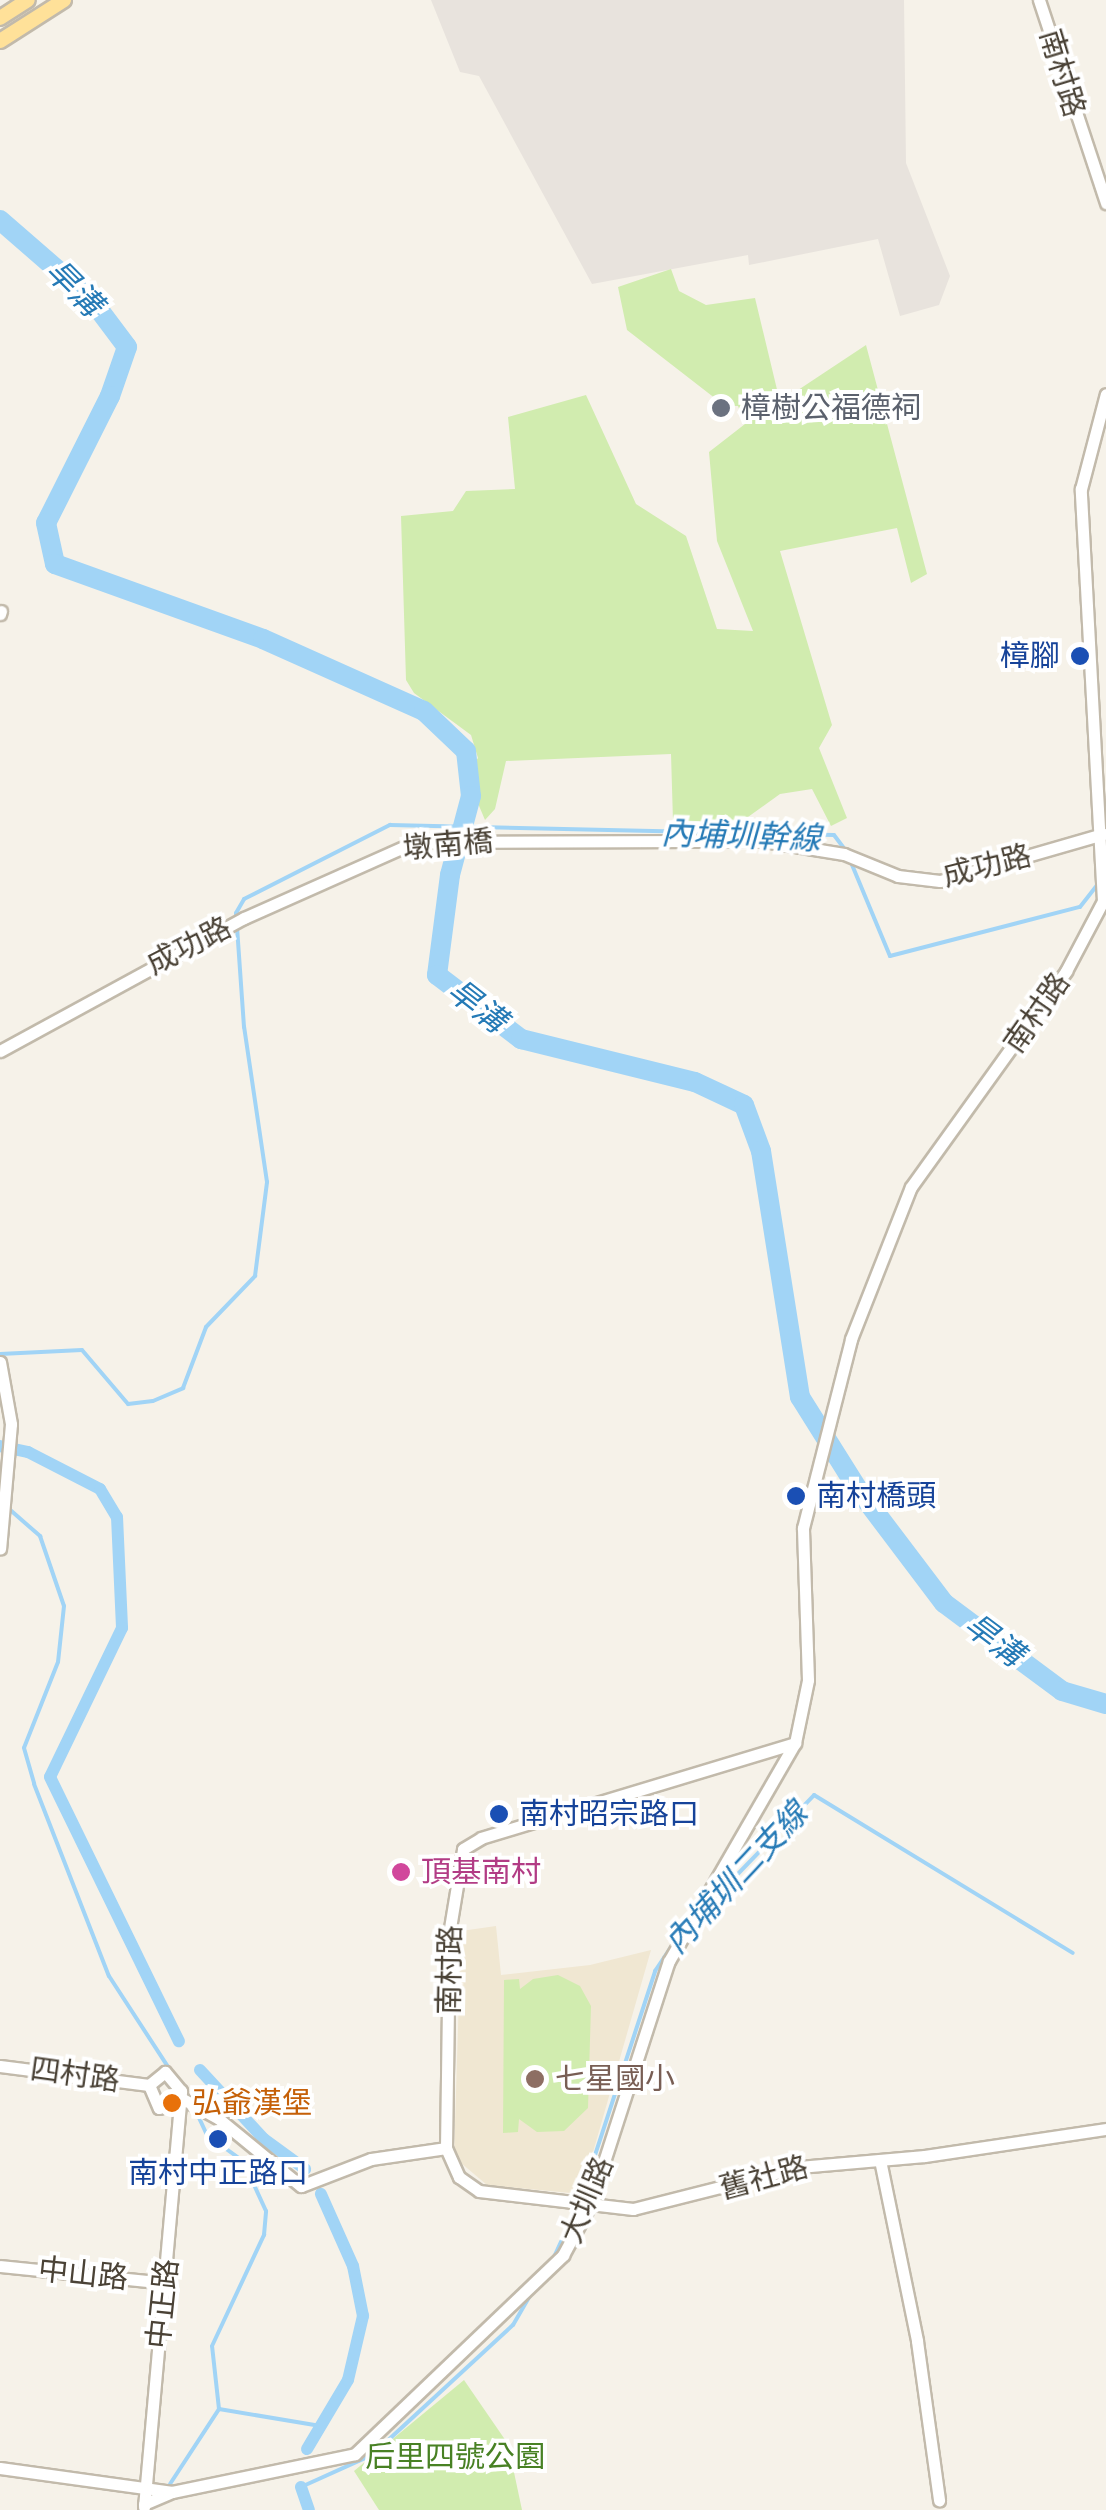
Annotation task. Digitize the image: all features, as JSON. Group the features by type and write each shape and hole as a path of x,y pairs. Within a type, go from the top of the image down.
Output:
{"main road":[{"path":"0,18 28,0"},
{"path":"0,41 64,0"}],"street":[{"name":"南村路","path":"1039,0 1106,202"},
{"name":"南村路","path":"446,2148 449,1934 464,1849 481,1838 795,1743 808,1680 803,1528 815,1464 826,1420 911,1187 1088,935 1103,901 1103,834 1082,489 1106,394"},
{"name":"成功路","path":"514,840 764,841 844,854 898,876 940,882 1103,834"},
{"name":"墩南橋","path":"382,852 415,842 514,840"},
{"name":"成功路","path":"0,1051 132,975 382,852"},
{"path":"0,1362 11,1424 0,1549"},
{"name":"大圳路","path":"144,2507 172,2492 355,2454 564,2256 590,2204 669,1961 795,1743"},
{"name":"四村路","path":"0,2066 149,2086 165,2072 179,2084 180,2098 159,2108 149,2086"},
{"path":"180,2098 219,2119 302,2186 371,2158 446,2148"},
{"name":"中正路","path":"144,2507 180,2098"},
{"name":"舊社路","path":"446,2148 459,2177 479,2191 633,2209 799,2166 880,2160 1106,2129"},
{"path":"880,2160 917,2342 939,2500"},
{"name":"中山路","path":"0,2266 166,2284"},
{"path":"0,2468 146,2484 172,2492"}],"shaded area":[{"path":"431,0 904,0 906,163 950,276 939,305 900,316 878,239 749,265 748,255 592,284 479,76 460,72"},
{"name":"七星國小","path":"496,1926 501,1975 590,1965 651,1950 581,2194 487,2185 454,2157 461,1931"}],"green space":[{"path":"671,269 679,291 706,305 755,298 780,402 866,345 927,574 911,583 897,528 780,551 832,725 819,748 847,818 831,826 812,789 780,794 741,822 673,821 671,754 506,761 495,809 485,820 466,775 478,758 471,735 414,693 406,680 401,516 453,511 466,491 515,489 508,417 586,395 636,504 686,536 717,629 753,631 717,541 709,452 745,424 738,406 725,406 627,330 618,287"},
{"path":"558,1975 580,1986 591,2006 588,2108 564,2131 537,2132 519,2119 518,2132 503,2133 504,1980 519,1979 520,1989 533,1979"},
{"name":"后里四號公園","path":"464,2380 508,2444 522,2510 379,2510 354,2471"}],"waterway":[{"name":"旱溝","path":"0,220 91,299 127,347 110,396 46,523 55,564 263,639 424,711 466,751 471,796 450,875 437,975 521,1039 695,1082 744,1105 761,1151 800,1397 857,1488 944,1603 1062,1691 1106,1704"},
{"path":"0,1354 82,1350 128,1404 153,1401 183,1388 206,1327 255,1276 267,1182 244,1027 236,913 244,899 390,825 834,835 846,851"},
{"name":"內埔圳幹線","path":"850,860 890,956 1080,907 1100,881"},
{"path":"0,1446 28,1452 100,1489 117,1517 122,1628 50,1777 179,2041"},
{"path":"8,1508 40,1536 64,1606 58,1662 24,1748 34,1784 109,1976 170,2070"},
{"name":"內埔圳二支線","path":"705,1908 814,1795 1073,1953"},
{"name":"內埔圳二支線","path":"581,2198 655,1971 675,1941"},
{"path":"200,2070 264,2139 305,2169"},
{"path":"170,2484 219,2409 212,2346 264,2235 266,2211 243,2161 207,2135 196,2111"},
{"path":"307,2449 348,2380 363,2316 353,2266 321,2194"},
{"name":"內埔圳二支線","path":"554,2257 577,2207"},
{"name":"內埔圳二支線","path":"301,2487 372,2455 513,2325 533,2291"},
{"path":"219,2409 321,2426"},
{"path":"301,2487 309,2510"}],"place":[{"name":"樟樹公福德祠","path":"721,408"},
{"name":"樟腳","path":"1080,656"},
{"name":"南村橋頭","path":"796,1496"},
{"name":"南村昭宗路口","path":"499,1814"},
{"name":"頂基南村","path":"401,1872"},
{"name":"七星國小","path":"535,2079"},
{"name":"弘爺漢堡","path":"172,2103"},
{"name":"南村中正路口","path":"218,2139"}]}
